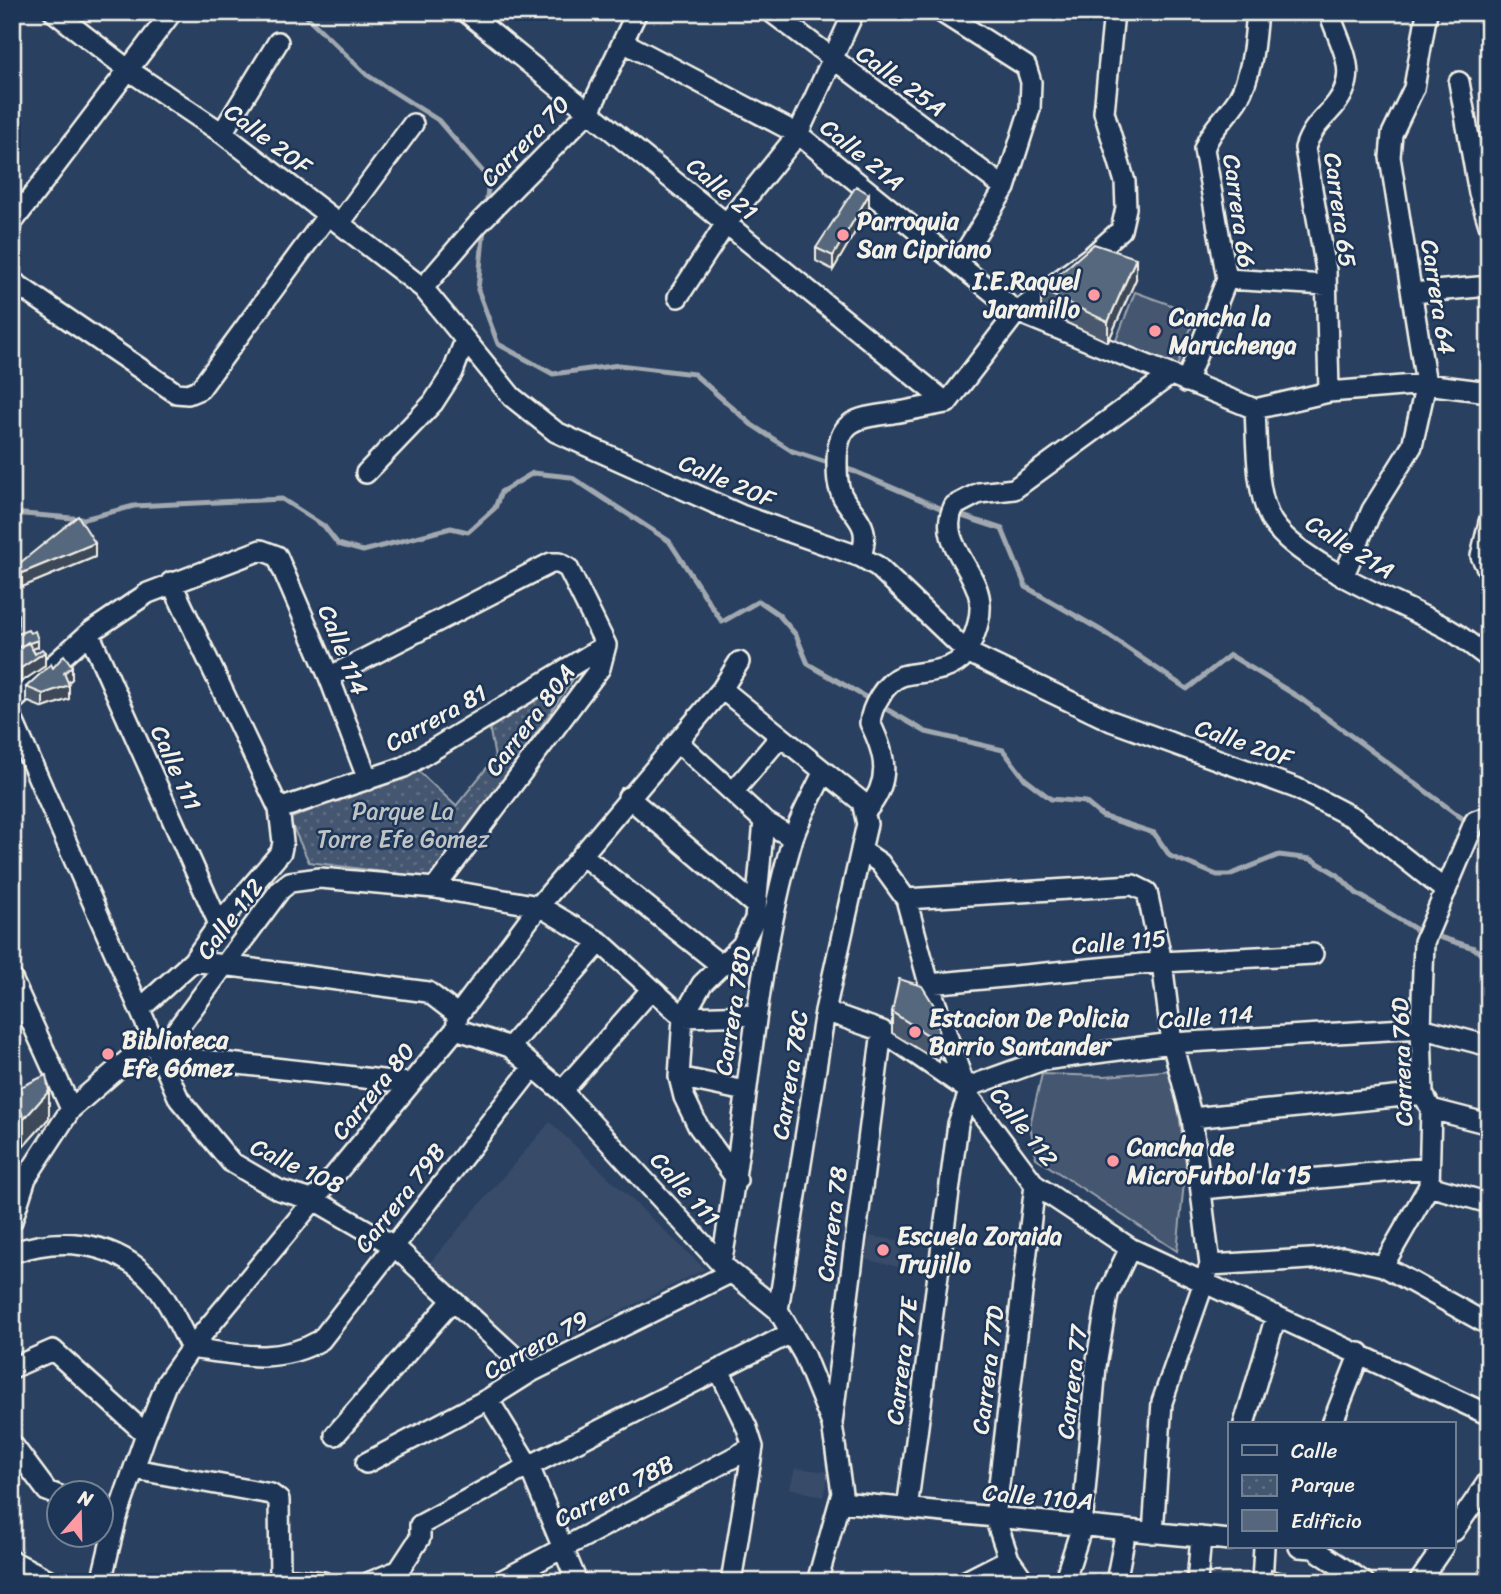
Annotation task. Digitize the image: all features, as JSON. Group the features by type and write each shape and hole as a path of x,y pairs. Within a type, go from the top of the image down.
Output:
{"street":[{"name":"Calle 20F","path":"54,12 130,71 222,133 423,288 512,397 556,432 741,515 825,547 861,557 877,566 967,652 1111,720 1296,788 1354,818 1446,891"},
{"path":"12,223 130,71 172,12"},
{"name":"Calle 21","path":"466,12 590,110 725,225 947,403"},
{"name":"Carrera 70","path":"423,288 478,223 590,110 637,12"},
{"name":"Calle 25A","path":"771,12 830,60 1005,188"},
{"path":"678,297 725,225 798,134 854,12"},
{"path":"941,12 1026,66 1031,82 1030,109 1005,188 958,263"},
{"path":"861,557 866,539 863,523 842,497 837,480 837,441 845,428 861,417 947,403 1017,312 1093,255 1121,230 1126,208 1125,183 1104,112 1114,12"},
{"name":"Carrera 66","path":"1177,379 1227,279 1204,149 1208,136 1237,100 1251,71 1257,12"},
{"name":"Carrera 65","path":"1329,12 1349,72 1349,84 1343,98 1310,133 1305,148 1326,285 1329,392"},
{"name":"Carrera 64","path":"1343,577 1372,510 1412,446 1426,384 1390,157 1392,134 1414,88 1427,12"},
{"path":"222,133 278,42"},
{"name":"Calle 21A","path":"623,43 798,134 1017,312 1177,379 1255,408 1258,457 1266,509 1273,524 1290,541 1343,577 1452,631 1489,658"},
{"path":"1459,82 1479,193 1489,225"},
{"path":"12,281 176,393 188,394 200,389 413,124"},
{"path":"1227,279 1326,285"},
{"path":"1413,293 1489,286"},
{"path":"366,473 433,403 453,372 465,340"},
{"path":"861,850 866,811 885,778 883,749 870,723 873,709 881,694 900,676 944,669 967,652 980,620 979,596 960,561 949,527 954,506 979,493 1014,489 1177,379"},
{"path":"1255,408 1329,392 1426,384 1489,392"},
{"path":"1489,522 1481,556 1489,572"},
{"name":"Calle 114","path":"171,582 261,550 277,556 329,677 368,780"},
{"path":"329,677 551,564 559,563 568,568 606,645"},
{"path":"12,702 89,633 148,593 171,582 278,808 283,842 281,852 219,924 193,961 141,1008"},
{"name":"Calle 111","path":"89,633 219,924"},
{"name":"Carrera 81","path":"278,808 404,767 606,645"},
{"name":"Carrera 80A","path":"435,888 600,668 606,645"},
{"name":"Carrera 80","path":"116,1504 134,1469 167,1382 191,1348 316,1201 457,1022 539,906 628,797 722,689 739,662"},
{"path":"722,689 862,802 866,811"},
{"name":"Calle 108","path":"12,718 179,1100 231,1161 279,1190 316,1201 394,1246 531,1372"},
{"path":"734,791 780,737"},
{"path":"678,741 764,821 793,838"},
{"name":"Carrera 78D","path":"726,1268 745,1091 765,955 793,838 823,773"},
{"path":"628,797 755,905"},
{"name":"Carrera 76D","path":"1383,1266 1428,1177 1427,1102 1421,1028 1427,934 1475,821 1489,816"},
{"path":"737,1180 698,1126 684,1097 679,1077 683,1017 702,984 742,945 755,919 764,821"},
{"name":"Calle 112","path":"861,850 880,863 906,898 929,984 967,1092 1035,1185 1130,1248 1207,1274 1276,1316 1489,1415"},
{"name":"Carrera 78C","path":"778,1310 824,1011 861,850"},
{"path":"582,855 722,966"},
{"name":"Calle 112","path":"155,1047 226,965 280,890 290,882 320,878 435,888 539,906 600,942 650,991 683,1017"},
{"path":"906,898 1133,884 1147,892 1162,962 1172,1043 1192,1118 1202,1189 1207,1274 1162,1402 1153,1533"},
{"path":"510,1047 600,942"},
{"name":"Calle 115","path":"929,984 1162,962 1313,954"},
{"name":"Calle 111","path":"193,961 428,992 457,1022 510,1047 562,1091 726,1268 778,1310 804,1355 832,1424"},
{"path":"12,979 71,1109"},
{"path":"562,1091 650,991"},
{"path":"824,1011 881,1031 967,1092"},
{"path":"683,1017 755,1015"},
{"name":"Calle 114","path":"967,1092 1043,1060 1172,1043 1421,1028 1489,1046"},
{"name":"Carrera 78","path":"832,1424 881,1031"},
{"path":"12,1221 19,1183 71,1109 155,1047 409,1083"},
{"name":"Carrera 79B","path":"191,1348 266,1359 300,1353 321,1340 533,1067"},
{"path":"679,1077 745,1091"},
{"name":"Carrera 77E","path":"907,1509 958,1124 967,1092"},
{"path":"1192,1118 1427,1102 1489,1124"},
{"path":"1202,1189 1428,1177 1489,1203"},
{"name":"Carrera 77D","path":"995,1518 1035,1185"},
{"path":"12,1253 39,1243 82,1243 117,1255 146,1274 168,1304 191,1348"},
{"name":"Carrera 77","path":"1064,1582 1082,1526 1096,1366 1108,1294 1130,1248"},
{"name":"Calle 112","path":"1207,1274 1343,1257 1383,1266 1489,1325"},
{"name":"Carrera 79","path":"366,1463 726,1268"},
{"path":"335,1436 452,1301"},
{"path":"1245,1422 1276,1316"},
{"path":"370,1582 399,1570 420,1538 420,1525 529,1466 791,1334"},
{"path":"12,1368 53,1350 146,1434"},
{"path":"1333,1422 1360,1353"},
{"path":"719,1370 747,1428 753,1447 732,1582"},
{"path":"488,1399 529,1466 560,1547 577,1582"},
{"path":"817,1582 841,1502 832,1424"},
{"path":"12,1444 46,1489"},
{"name":"Carrera 78B","path":"499,1582 560,1547 753,1447"},
{"path":"134,1469 271,1494 279,1500 279,1575 323,1582"},
{"path":"1456,1528 1489,1480"},
{"name":"Calle 110A","path":"841,1502 1228,1540"},
{"path":"995,1518 1009,1559 1025,1582"},
{"path":"1116,1582 1126,1530"},
{"path":"1197,1582 1201,1537"},
{"name":"Carrera 80","path":"101,1582 105,1548"},
{"path":"1262,1582 1265,1548"},
{"path":"1311,1548 1364,1582"},
{"path":"1419,1582 1442,1548"},
{"path":"964,1582 1009,1559"},
{"path":"12,1562 53,1582"}],"shaded area":[{"path":"550,1122 705,1269 526,1358 427,1266"},
{"name":"Escuela Zoraida Trujillo","path":"870,1236 902,1241 898,1267 864,1259"},
{"path":"795,1468 830,1472 823,1497 790,1488"}],"green space":[{"name":"Cancha la Maruchenga","path":"1135,292 1196,314 1175,372 1113,348"},
{"name":"Parque La Torre Efe Gomez","path":"584,663 437,879 309,862 289,819 415,768 456,806 495,758 488,720"},
{"name":"Cancha de MicroFutbol la 15","path":"1173,1070 1186,1163 1177,1251 1036,1158 1030,1125 1042,1074 1105,1076"}],"building":[{"path":"856,186 869,194 833,256 816,248"},
{"path":"1094,244 1136,258 1108,322 1041,290"},
{"path":"78,516 95,543 22,573 15,567"},
{"path":"14,603 18,615 12,618 12,604"},
{"path":"28,630 30,633 35,631 38,640 12,649 12,636"},
{"path":"28,642 35,654 42,649 45,652 21,668 12,653"},
{"path":"64,655 72,666 64,673 69,685 43,694 26,687 51,664 53,668"},
{"path":"899,979 922,986 937,1010 939,1042 892,1012"},
{"path":"46,1075 49,1091 24,1119 14,1090"},
{"path":"1271,1570 1287,1573 1285,1582 1270,1582"}],"waterway":[{"path":"302,12 367,75 438,120 489,179 486,207"},
{"path":"484,227 478,290 498,344 553,374 619,365 694,374 752,425 792,451 856,472 947,511"},
{"path":"12,513 84,519 134,506 282,499 324,526 338,544 363,551 451,528 468,532 495,508 501,492 533,473 571,477 669,541 722,622 759,601 778,614 796,635 808,664 926,732 1003,750 1025,779 1051,799 1085,802 1102,816 1154,833 1170,856 1217,875 1229,875 1279,855 1311,859 1338,875 1356,893 1417,930 1474,948 1489,961"},
{"path":"956,514 1002,529 1026,587 1102,631 1187,689 1230,655 1300,698 1466,821"},
{"path":"1485,835 1489,838"}],"place":[{"name":"Parroquia San Cipriano","path":"843,235"},
{"name":"I.E.Raquel Jaramillo","path":"1094,295"},
{"name":"Cancha la Maruchenga","path":"1155,331"},
{"name":"Estacion De Policia Barrio Santander","path":"915,1032"},
{"name":"Biblioteca Efe Gómez","path":"108,1054"},
{"name":"Cancha de MicroFutbol la 15","path":"1113,1161"},
{"name":"Escuela Zoraida Trujillo","path":"883,1250"}]}
